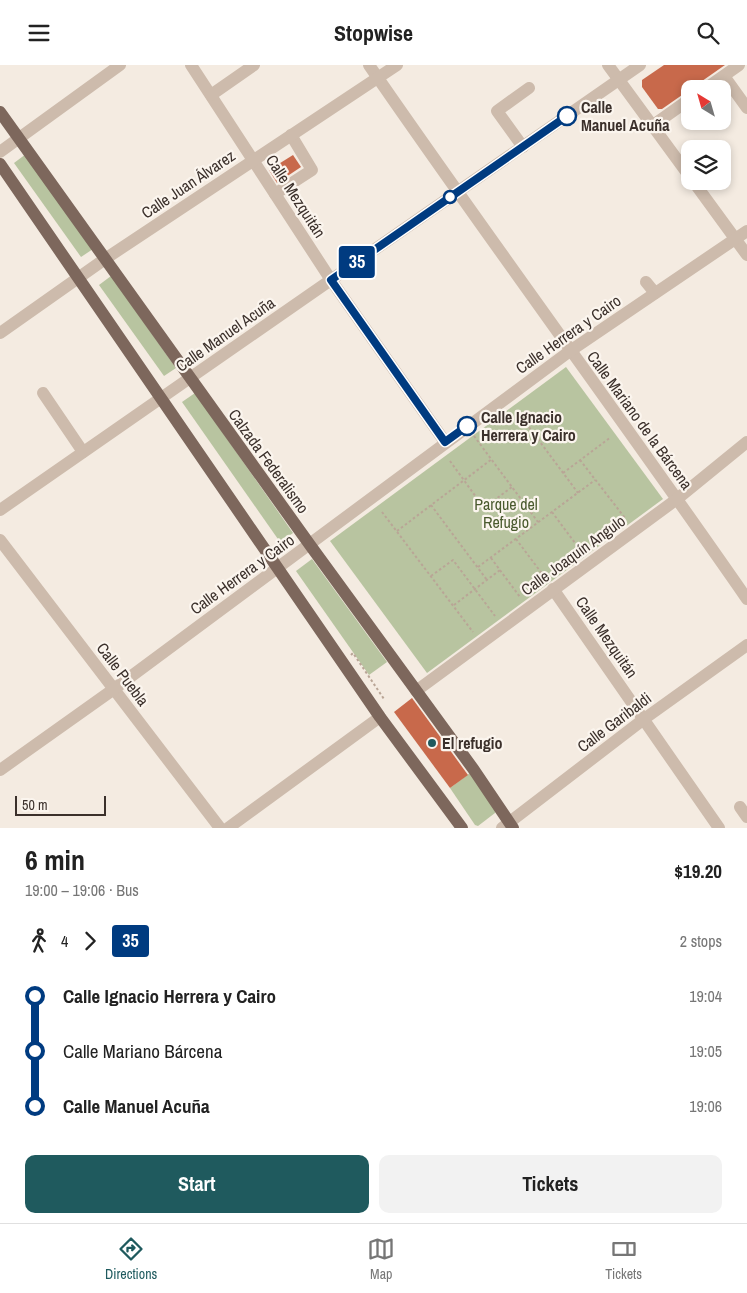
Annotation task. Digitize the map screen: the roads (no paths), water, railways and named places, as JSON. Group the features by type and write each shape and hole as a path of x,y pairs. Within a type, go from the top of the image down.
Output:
{"main road":[{"name":"Calzada Federalismo","path":"0,112 310,545 474,769 508,826"},
{"path":"0,164 380,717 462,828"}],"street":[{"path":"0,152 120,65"},
{"name":"Calle Mezquitán","path":"191,65 331,280 445,442"},
{"path":"211,95 254,65"},
{"name":"Calle Mariano de la Bárcena","path":"369,65 457,193 747,599"},
{"name":"Calle Juan Álvarez","path":"0,333 105,259 397,65"},
{"path":"608,65 681,165"},
{"name":"Calle Manuel Acuña","path":"0,510 640,65"},
{"path":"718,80 739,65"},
{"path":"724,76 747,108"},
{"path":"523,147 497,111 529,88"},
{"path":"652,126 681,105"},
{"path":"275,194 312,170 291,135"},
{"path":"700,190 747,255"},
{"name":"Calle Herrera y Cairo","path":"0,770 310,545 445,442 570,351 747,231"},
{"path":"646,282 654,293"},
{"path":"43,393 84,452"},
{"name":"Calle Joaquín Angulo","path":"416,691 677,499 747,442"},
{"name":"Calle Puebla","path":"0,541 220,828"},
{"name":"Calle Mezquitán","path":"554,589 720,828"},
{"name":"Calle Garibaldi","path":"508,826 644,719 747,645"},
{"path":"228,828 380,717"}],"place":[{"name":"Calle Manuel Acuña","path":"567,116"},
{"name":"Calle Ignacio Herrera y Cairo","path":"467,426"},
{"name":"El refugio","path":"432,743"}],"park label":[{"name":"Parque del Refugio","path":"506,513"}]}
